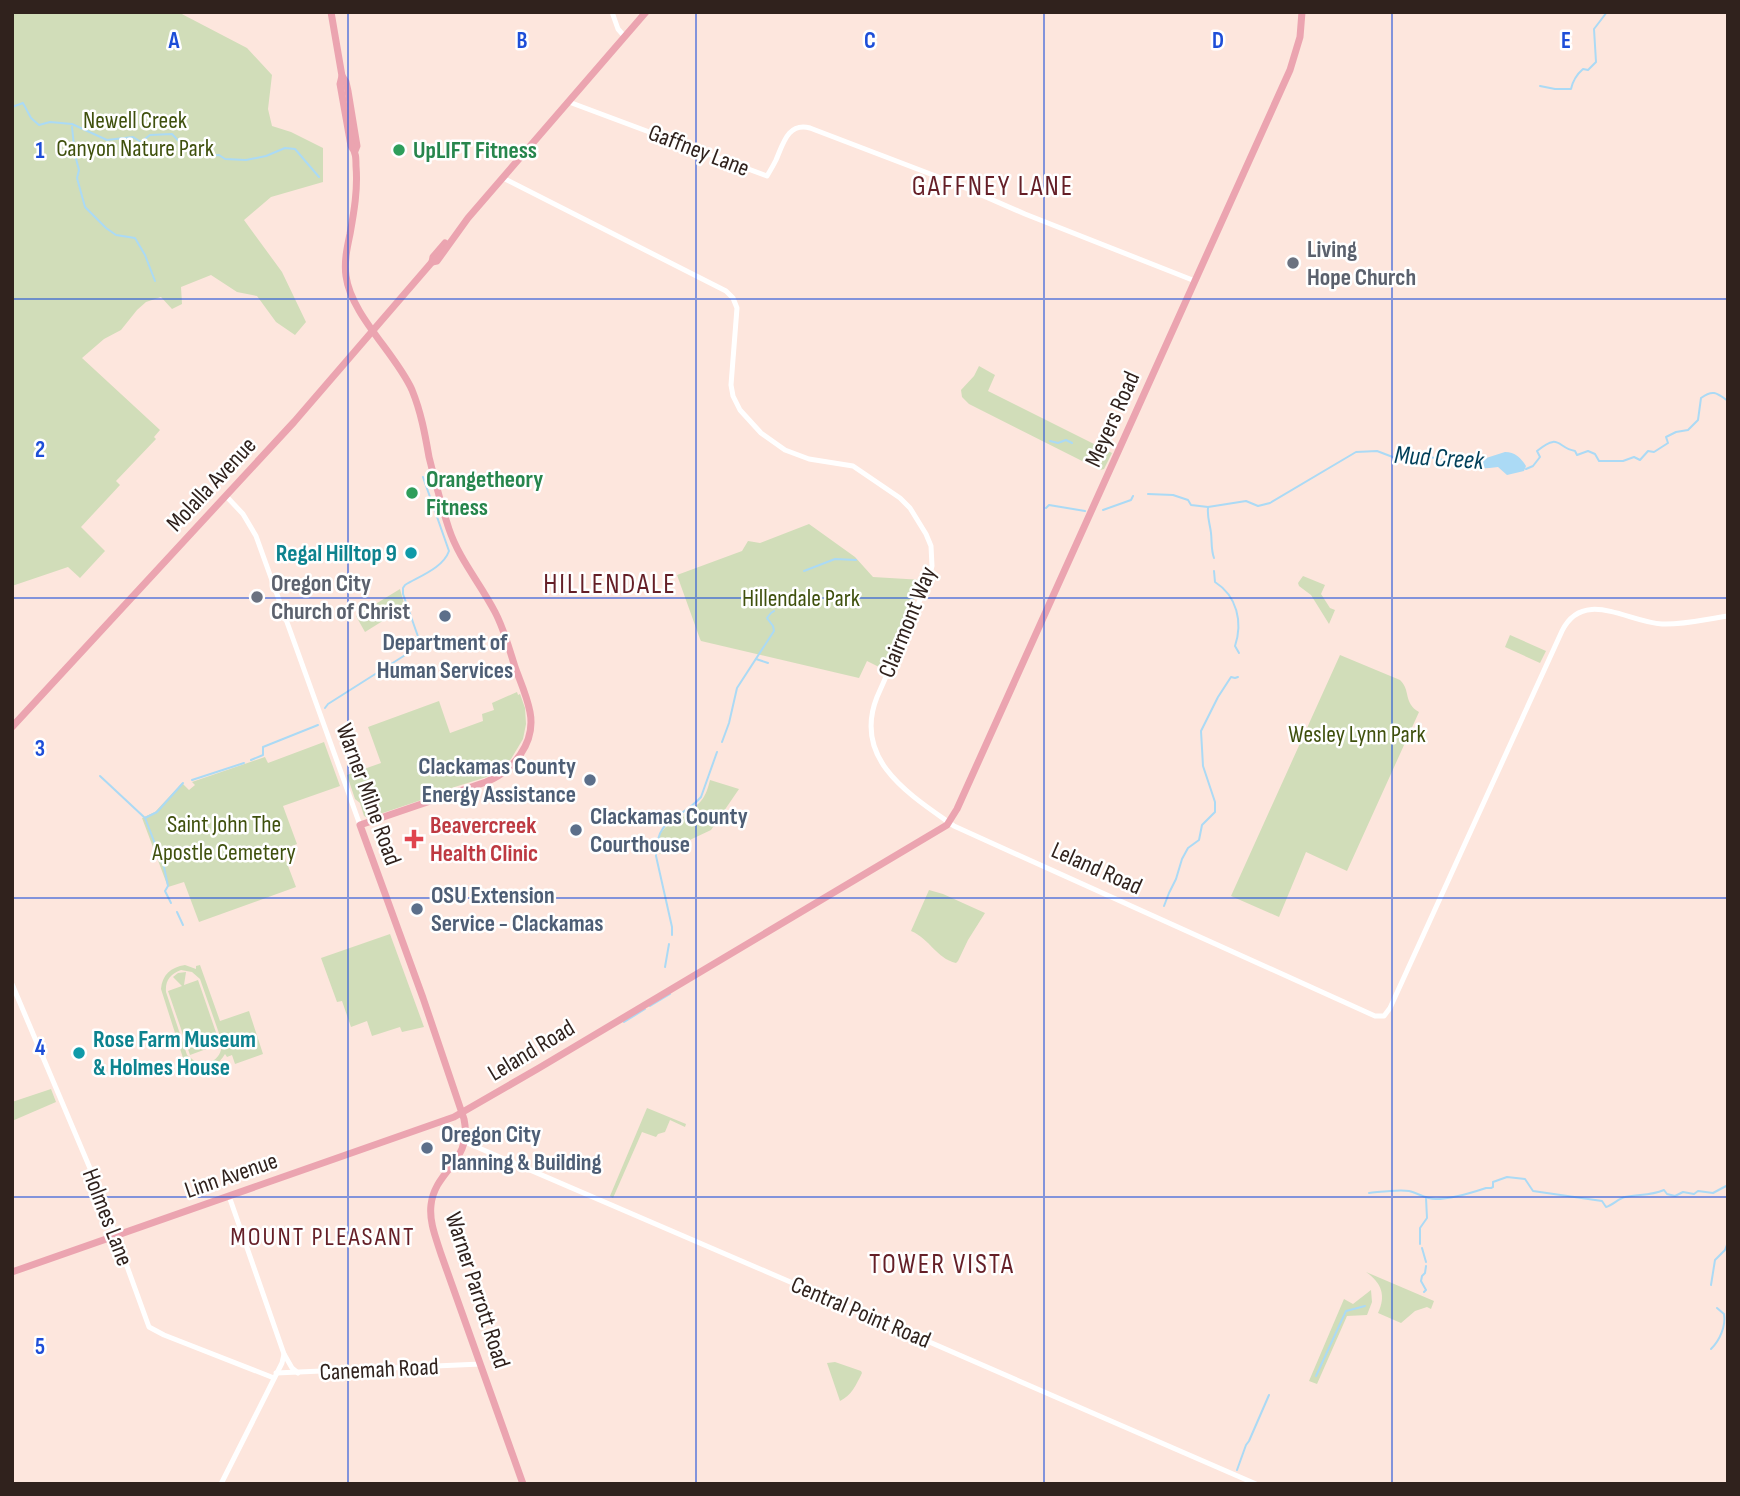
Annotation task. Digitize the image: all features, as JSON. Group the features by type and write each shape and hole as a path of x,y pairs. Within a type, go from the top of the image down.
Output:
{"main road":[{"path":"331,12 342,76 342,96 351,146 355,151"},
{"name":"Molalla Avenue","path":"12,727 295,422 432,262 437,261 455,235 646,12"},
{"name":"Meyers Road","path":"949,822 1290,70 1301,28 1302,12"},
{"path":"342,76 346,82 357,146 356,194 346,258 348,288 412,392 449,530 463,561 496,614 528,705 531,723 528,741 522,753 494,779 360,825"},
{"path":"342,96 346,100 354,125"},
{"name":"Leland Road","path":"462,1113 949,822"},
{"name":"Warner Milne Road","path":"360,825 462,1113"},
{"path":"462,1113 466,1130 465,1142"},
{"name":"Linn Avenue","path":"12,1272 462,1113"},
{"name":"Warner Parrott Road","path":"465,1142 454,1164 435,1189 431,1211 436,1239 523,1484"}],"street":[{"path":"612,12 618,29 625,37"},
{"name":"Gaffney Lane","path":"569,102 767,176 787,135 804,126 948,180 1025,214 1195,281"},
{"name":"Clairmont Way","path":"503,178 726,291 737,308 731,385 734,400 743,414 761,433 785,450 809,459 853,466 895,494 910,508 931,546 932,571 873,705 871,731 876,750 893,779 949,822"},
{"name":"Warner Milne Road","path":"226,496 243,514 256,536 360,825"},
{"name":"Leland Road","path":"949,822 1375,1016 1382,1016 1390,1009 1567,621 1585,609 1664,624 1728,616"},
{"name":"Holmes Lane","path":"12,984 116,1235 149,1327 275,1376"},
{"name":"Central Point Road","path":"465,1142 1256,1484"},
{"path":"229,1196 284,1354 298,1373"},
{"path":"221,1484 284,1354"},
{"name":"Canemah Road","path":"275,1376 481,1363"}],"green space":[{"name":"Newell Creek Canyon Nature Park","path":"12,12 178,12 247,48 272,75 268,109 272,126 323,148 323,182 271,197 244,220 282,272 306,322 295,335 276,322 257,296 237,292 211,275 181,287 182,304 172,309 161,297 146,302 121,330 104,339 82,358 160,430 154,437 156,439 116,481 120,485 81,527 105,551 80,578 68,567 12,586"},
{"path":"979,366 995,375 988,391 1112,453 1104,469 1100,470 969,404 962,397 961,390"},
{"name":"Hillendale Park","path":"809,524 855,557 873,577 923,580 883,669 867,661 859,678 701,641 677,575 742,551 748,541 760,543"},
{"path":"1303,576 1325,585 1321,594 1330,608 1335,610 1329,624 1311,595 1299,586"},
{"path":"400,589 405,607 365,632 356,616"},
{"path":"1510,635 1546,651 1540,663 1505,647"},
{"name":"Wesley Lynn Park","path":"1340,655 1400,680 1411,705 1419,712 1347,871 1306,852 1279,917 1231,896"},
{"path":"517,692 525,708 526,724 523,739 502,768 490,776 445,792 368,818 364,816 347,775 381,763 368,727 439,701 450,733 483,721 482,714 494,710 492,703"},
{"name":"Saint John The Apostle Cemetery","path":"324,742 340,786 283,806 297,844 282,850 296,887 199,922 184,882 168,887 142,818 155,812 182,783 189,790 195,785 192,782 265,757 268,763"},
{"path":"710,780 739,789 711,830 660,854 659,836 671,823 701,801"},
{"path":"929,890 985,913 956,963 943,957 911,931"},
{"path":"390,934 424,1027 402,1032 400,1027 372,1036 367,1021 351,1027 342,1001 337,1002 321,958"},
{"path":"200,965 220,1021 249,1011 263,1054 235,1064 232,1055 227,1057 225,1054 216,1064 205,1069 194,1067 183,1058 161,989 165,976 180,966 196,969 196,966","holes":["181,970 192,972 200,979 221,1039 220,1052 211,1062 197,1063 187,1055 166,992 167,981 174,974"]},
{"path":"186,972 184,985 198,980 220,1044 190,1055 168,991 182,986 173,977"},
{"path":"51,1089 56,1102 12,1121 12,1102"},
{"path":"647,1108 686,1124 685,1127 670,1120 665,1132 656,1137 642,1132 613,1198 610,1196"},
{"path":"1366,1272 1434,1301 1431,1309 1427,1307 1415,1311 1401,1323 1378,1313 1382,1301 1381,1290"},
{"path":"1371,1290 1372,1302 1367,1315 1347,1316 1317,1384 1309,1381 1344,1299 1353,1304"},
{"path":"835,1362 862,1373 851,1393 840,1401 827,1363"}],"water":[{"path":"1505,452 1520,458 1526,466 1524,471 1507,475 1498,467 1476,468 1466,461 1468,456 1483,459"}],"waterway":[{"path":"1540,86 1571,89 1578,73 1583,69 1588,70 1596,62 1594,29 1607,12"},
{"path":"12,107 23,103 31,118 39,125 50,122 72,124 107,140 133,137 141,142 150,135 172,134 190,153 202,152 225,159 246,160 285,148 295,149 319,177"},
{"path":"72,127 79,170 77,178 85,207 116,235 135,238 155,281"},
{"name":"Mud Creek","path":"1526,469 1533,466 1540,457 1537,451 1554,442 1575,451 1577,455 1588,451 1595,454 1599,461 1623,461 1634,457 1640,460 1648,451 1654,452 1668,443 1666,437 1688,430 1698,420 1701,398 1715,393 1728,401"},
{"path":"1050,441 1058,443 1066,440 1072,443"},
{"name":"Mud Creek","path":"1148,494 1173,495 1188,500 1191,505 1208,507 1246,501 1258,506 1270,503 1356,452 1377,451 1398,459 1430,457 1467,465"},
{"path":"325,708 421,645 403,588 436,567 449,551 423,477"},
{"name":"Mud Creek","path":"1103,510 1131,500 1133,496"},
{"name":"Mud Creek","path":"1046,508 1049,505 1085,511"},
{"path":"1208,508 1214,558"},
{"name":"Mud Creek","path":"804,571 835,559 856,560"},
{"path":"1214,571 1215,582 1229,595 1236,610 1238,628 1235,646 1239,653"},
{"name":"Mud Creek","path":"722,742 737,688 774,631 767,618 774,611"},
{"path":"756,659 768,663"},
{"path":"1164,906 1182,859 1188,848 1199,840 1202,825 1215,812 1215,802 1203,766 1201,731 1231,677 1238,677"},
{"path":"251,760 263,755 263,747 318,725"},
{"name":"Mud Creek","path":"672,935 656,856 657,843 665,826 701,797 717,752"},
{"path":"192,780 244,763"},
{"path":"100,776 145,818"},
{"path":"171,903 165,891 168,886 164,867 145,818 157,812 183,783"},
{"path":"177,912 183,925"},
{"name":"Mud Creek","path":"665,967 669,944"},
{"name":"Mud Creek","path":"650,1006 670,994"},
{"name":"Mud Creek","path":"624,1022 645,1009"},
{"path":"1369,1193 1405,1190 1428,1198 1442,1199 1491,1188 1493,1182 1507,1177 1525,1179 1533,1191 1602,1201 1606,1207 1625,1197 1664,1190 1675,1196 1683,1192 1713,1193 1728,1185"},
{"path":"1420,1244 1420,1228 1427,1218 1426,1198"},
{"path":"1711,1285 1715,1260 1725,1250 1728,1242"},
{"path":"1422,1248 1426,1262"},
{"path":"1424,1292 1426,1290 1421,1281 1426,1266"},
{"path":"1316,1376 1346,1311 1365,1306"},
{"path":"1711,1349 1720,1337 1724,1323 1724,1314 1717,1308"},
{"path":"1237,1470 1269,1395"}],"place":[{"name":"UpLIFT Fitness","path":"399,150"},
{"name":"Living Hope Church","path":"1293,263"},
{"name":"Orangetheory Fitness","path":"412,493"},
{"name":"Regal Hilltop 9","path":"411,553"},
{"name":"Oregon City Church of Christ","path":"257,597"},
{"name":"Department of Human Services","path":"445,616"},
{"name":"Clackamas County Energy Assistance","path":"590,780"},
{"name":"Clackamas County Courthouse","path":"576,830"},
{"name":"Beavercreek Health Clinic","path":"414,839"},
{"name":"OSU Extension Service - Clackamas","path":"417,909"},
{"name":"Rose Farm Museum & Holmes House","path":"79,1053"},
{"name":"Oregon City Planning & Building","path":"427,1148"}],"district":[{"name":"GAFFNEY LANE","path":"993,185"},
{"name":"HILLENDALE","path":"610,583"},
{"name":"MOUNT PLEASANT","path":"323,1236"},
{"name":"TOWER VISTA","path":"942,1263"}]}
